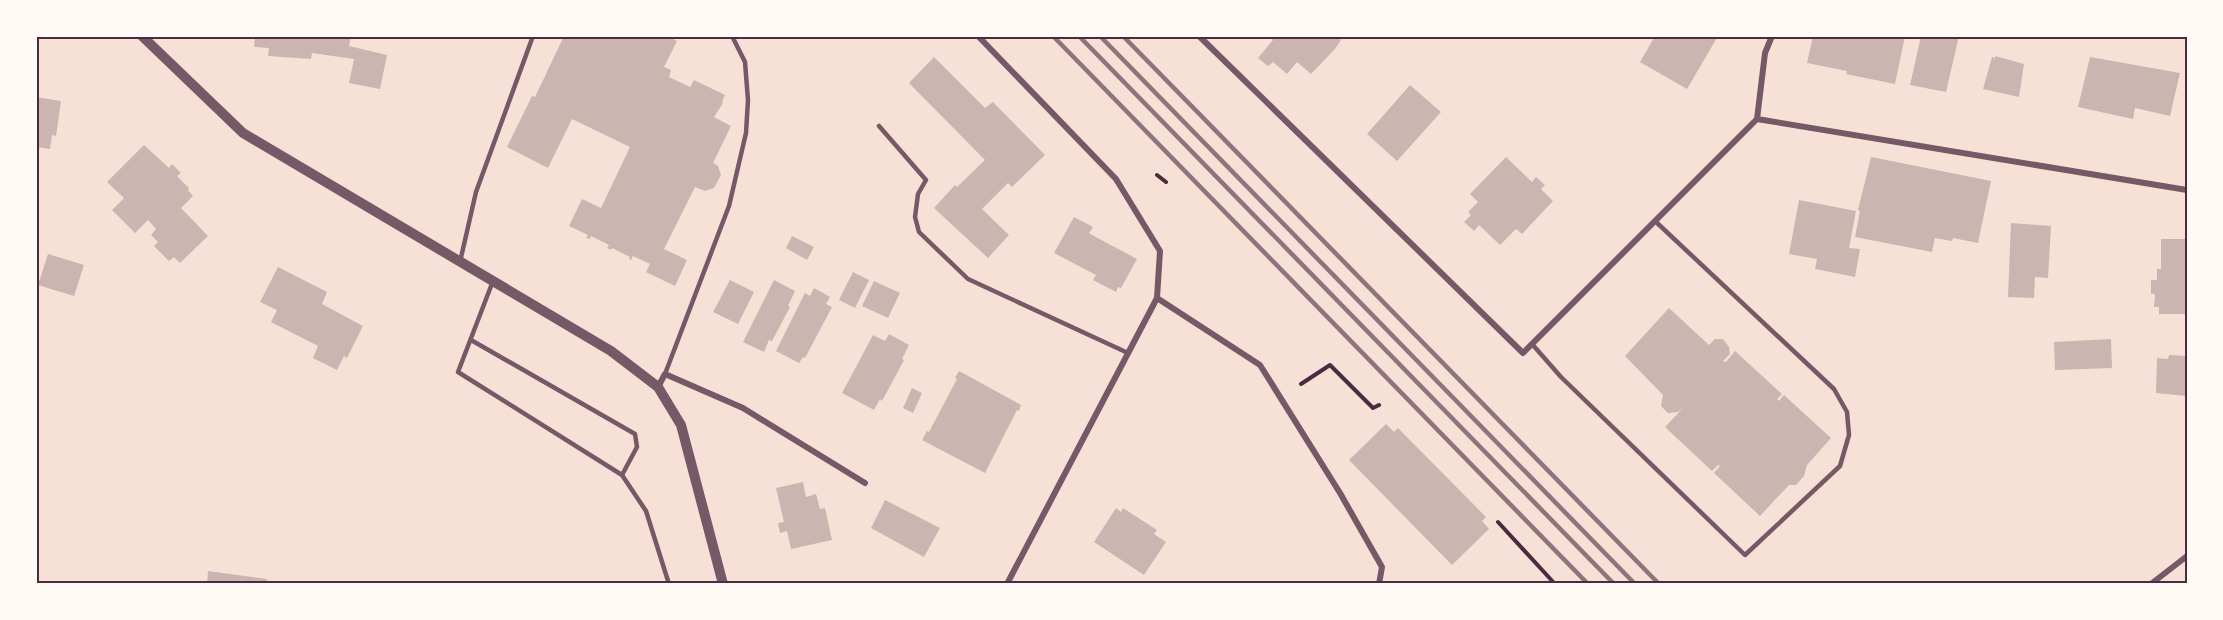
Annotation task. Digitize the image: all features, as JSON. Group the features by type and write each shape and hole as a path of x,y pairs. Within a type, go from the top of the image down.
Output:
{"street":[{"path":"142,36 243,133 611,351 658,387 681,425 723,584"},
{"path":"978,36 1116,178 1160,251 1157,298 1007,584"},
{"path":"1199,36 1523,353 1757,119 1765,53 1772,36"},
{"path":"1757,119 2187,190"},
{"path":"1157,298 1260,365 1340,493 1382,567 1378,584"},
{"path":"658,387 664,374 742,408 865,483"},
{"path":"2151,584 2187,556"}],"lane":[{"path":"460,262 476,192 532,36"},
{"path":"664,374 729,206 746,133 748,100 744,62 732,36"},
{"path":"879,126 926,180 918,194 915,216 919,232 968,279 1128,353"},
{"path":"1532,344 1561,377 1745,555 1840,466 1849,435 1847,412 1834,389 1655,221"},
{"path":"493,281 458,372 622,475 646,511 669,584"},
{"path":"471,340 635,435 637,447 622,475"}],"path":[{"path":"1157,175 1166,182"},
{"path":"1301,384 1330,365 1373,408 1379,405"},
{"path":"1498,522 1555,584"}],"building":[{"path":"255,36 351,36 349,46 387,55 380,89 349,83 354,59 312,53 311,59 268,56 269,48 254,47"},
{"path":"564,36 667,36 677,41 664,67 671,70 669,77 690,87 694,80 725,95 714,117 731,126 713,163 718,166 721,175 714,188 705,191 695,187 664,249 687,260 675,286 646,272 650,264 633,256 631,260 630,257 612,248 611,250 607,248 609,245 591,236 590,239 586,238 588,235 569,226 582,199 601,208 630,147 572,119 548,168 507,147 532,96 535,97"},
{"path":"1269,36 1336,36 1341,40 1311,74 1297,62 1287,74 1273,62 1268,66 1258,58 1273,40"},
{"path":"1655,36 1718,36 1687,89 1640,62"},
{"path":"1813,36 1905,36 1895,84 1807,63"},
{"path":"1921,36 1959,36 1946,92 1910,85"},
{"path":"1995,56 2024,64 2019,97 1983,89 1992,57 1995,58"},
{"path":"934,57 985,108 993,102 1045,155 1012,187 1008,183 982,209 1009,235 988,258 934,208 955,185 957,187 985,160 909,83"},
{"path":"2090,57 2180,73 2170,116 2135,108 2133,119 2078,107"},
{"path":"1410,85 1441,112 1397,161 1367,134"},
{"path":"36,97 61,101 56,136 52,135 50,149 36,147"},
{"path":"144,145 169,168 172,164 181,173 177,176 189,188 193,196 181,208 208,236 180,263 174,257 169,261 154,246 158,242 151,235 156,229 148,220 135,233 112,210 124,198 107,182"},
{"path":"1506,157 1532,182 1536,177 1545,185 1541,189 1553,201 1522,234 1516,229 1500,245 1479,225 1474,231 1464,222 1471,215 1468,212 1478,202 1470,194"},
{"path":"1871,157 1991,181 1978,243 1953,238 1952,241 1935,238 1932,252 1855,237 1860,211 1858,210"},
{"path":"1799,200 1856,211 1849,248 1860,249 1855,277 1815,269 1817,259 1789,254"},
{"path":"1074,217 1093,227 1089,233 1137,259 1121,288 1118,287 1116,292 1093,280 1096,275 1054,253"},
{"path":"2011,223 2051,226 2048,278 2035,277 2034,298 2008,297"},
{"path":"792,236 814,247 807,260 786,248"},
{"path":"2161,239 2187,239 2187,314 2159,314 2159,307 2154,307 2155,294 2151,294 2151,280 2157,280 2157,269 2161,269"},
{"path":"48,254 84,265 74,296 38,285"},
{"path":"278,267 327,292 322,304 363,326 347,358 344,356 337,370 313,358 318,346 271,322 277,310 260,302"},
{"path":"853,272 869,280 855,308 839,300"},
{"path":"730,280 754,292 738,324 713,312"},
{"path":"774,280 795,291 788,306 790,307 764,352 743,342"},
{"path":"874,281 900,293 888,318 862,306"},
{"path":"814,288 830,297 826,304 832,307 805,358 803,357 799,363 776,351 805,293 810,296"},
{"path":"1669,308 1709,345 1715,339 1723,339 1729,347 1730,354 1723,361 1726,362 1735,351 1782,394 1777,399 1779,401 1784,395 1831,438 1807,465 1804,476 1796,485 1789,485 1760,516 1714,473 1720,466 1718,465 1712,471 1665,427 1683,408 1678,412 1668,413 1661,406 1663,395 1625,356"},
{"path":"889,334 909,345 902,359 904,360 882,401 880,399 874,410 842,393 873,335 885,341"},
{"path":"2111,339 2112,368 2055,370 2054,342"},
{"path":"2169,355 2187,356 2187,396 2156,393 2157,358 2168,359"},
{"path":"959,371 1021,405 985,473 922,440 927,431 929,432"},
{"path":"912,388 922,393 913,413 903,408"},
{"path":"1386,424 1394,432 1398,428 1486,517 1482,521 1489,529 1452,565 1349,460"},
{"path":"803,482 806,497 816,494 820,509 825,508 832,540 791,549 787,531 780,533 778,523 784,522 776,488"},
{"path":"885,500 940,528 924,557 871,528"},
{"path":"1116,508 1121,512 1123,508 1157,530 1154,534 1166,542 1144,575 1094,542"},
{"path":"208,571 267,579 267,584 207,584"}],"railway":[{"path":"1053,36 1588,584"},
{"path":"1079,36 1614,584"},
{"path":"1100,36 1635,584"},
{"path":"1123,36 1659,584"}]}
